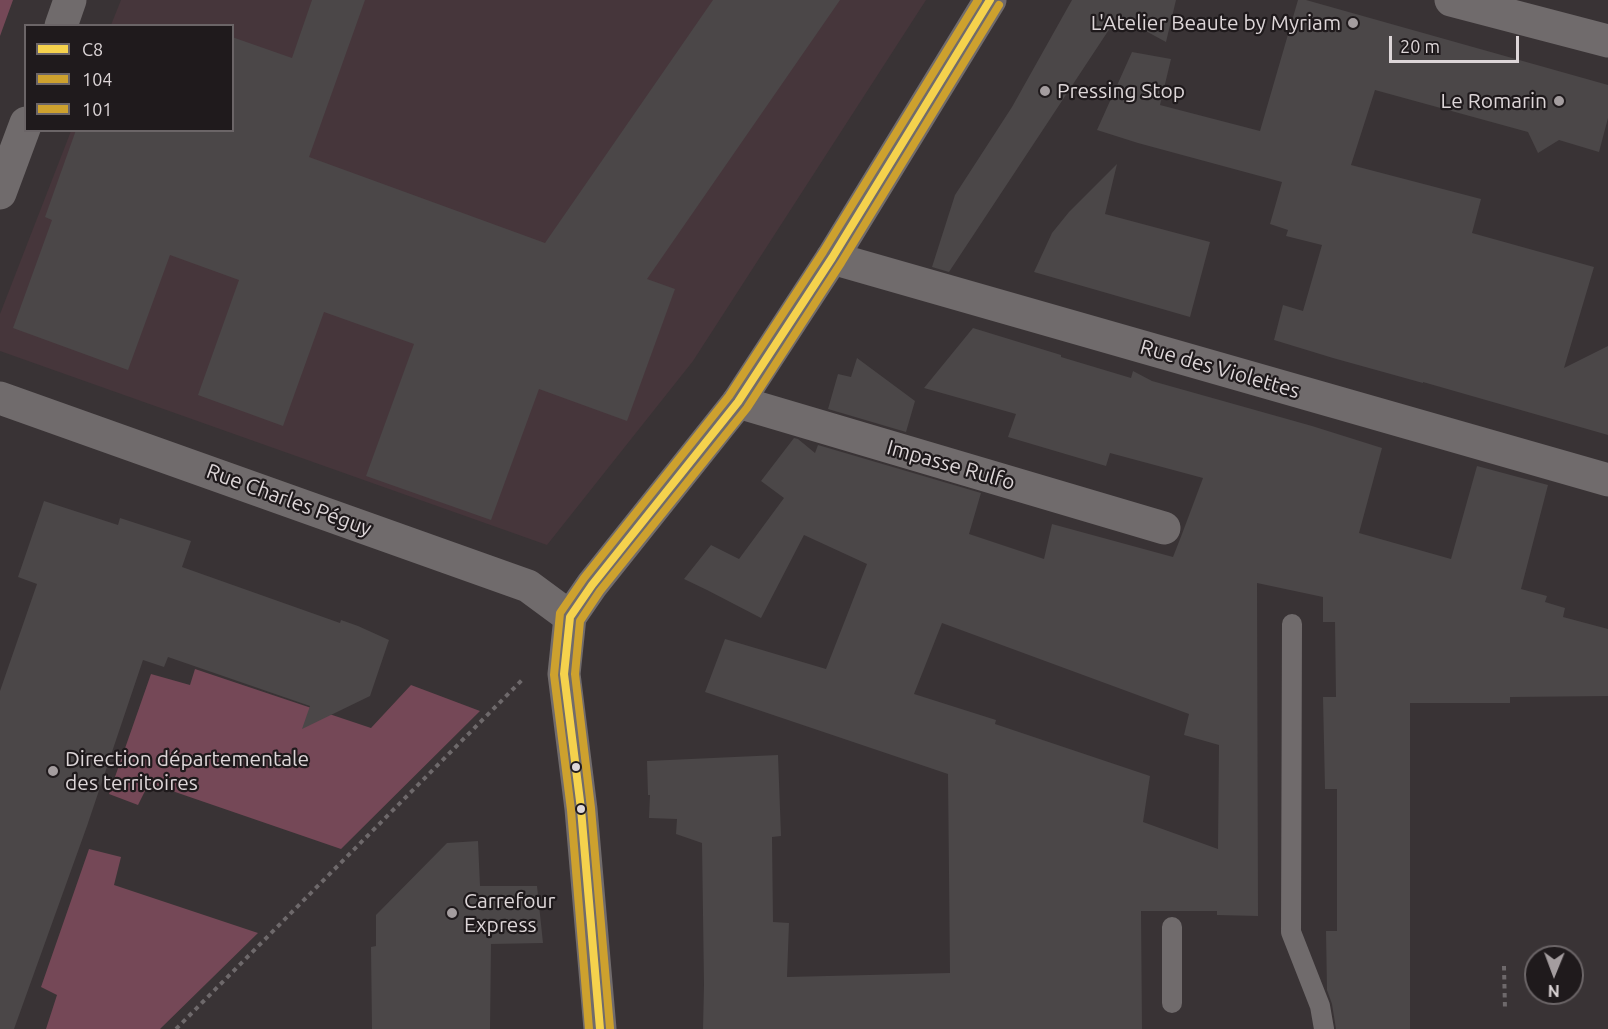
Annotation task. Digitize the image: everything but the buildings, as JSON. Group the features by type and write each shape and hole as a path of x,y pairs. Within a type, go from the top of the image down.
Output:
{"street":[{"path":"62,24 70,0"},
{"path":"600,1029 582,820 564,674 570,617 592,585 738,402 832,258 990,0"},
{"path":"1451,0 1608,41"},
{"path":"0,193 24,128"},
{"name":"Rue des Violettes","path":"832,258 1608,480"},
{"name":"Rue Charles Péguy","path":"0,398 528,586 570,617"},
{"name":"Impasse Rulfo","path":"738,402 1164,528"}],"lane":[{"path":"1292,624 1291,932 1320,1006 1324,1029"},
{"path":"1172,927 1172,1003"}],"path":[{"path":"176,1029 527,675"},
{"path":"1504,966 1505,1009"}],"shaded area":[{"path":"0,0 13,0 0,36"},
{"path":"121,0 926,0 693,361 547,545 0,351 0,314 71,132 234,132 234,24 111,24"},
{"path":"195,669 371,728 411,685 480,711 341,849 149,783 138,805 109,794 151,674 190,685"},
{"path":"89,849 121,857 114,885 258,933 160,1029 46,1029 57,995 41,987"}],"transit line":[{"name":"101","path":"589,1029 571,810 554,675 560,613 584,578 729,396 823,252 978,0"},
{"name":"C8","path":"600,1029 581,809 564,674 570,617 592,585 738,402 832,258 990,0"},
{"name":"104","path":"610,1028 591,808 575,674 580,621 600,591 747,408 841,263 999,5"}],"place":[{"name":"L'Atelier Beaute by Myriam","path":"1353,23"},
{"name":"Pressing Stop","path":"1045,91"},
{"name":"Le Romarin","path":"1559,101"},
{"name":"Direction départementale des territoires","path":"53,771"},
{"name":"Carrefour Express","path":"452,913"}]}
